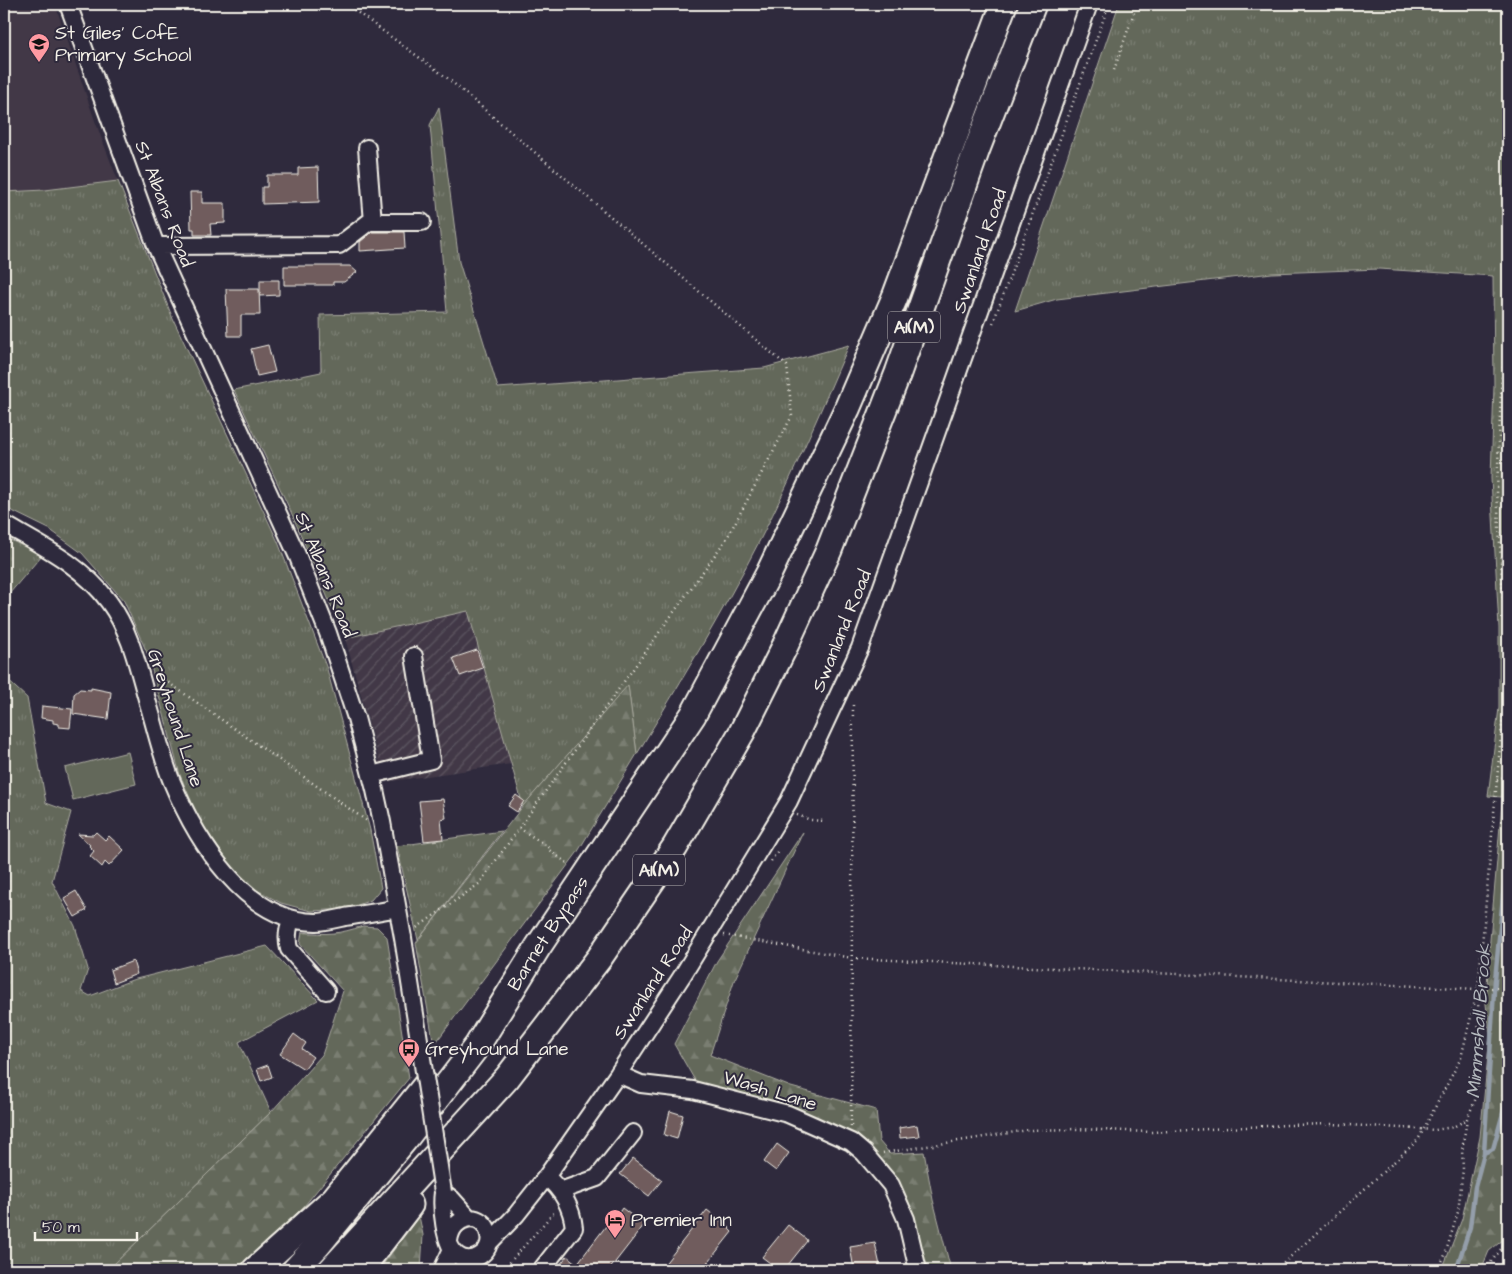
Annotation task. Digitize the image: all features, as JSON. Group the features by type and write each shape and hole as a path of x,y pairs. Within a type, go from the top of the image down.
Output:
{"highway":[{"name":"Barnet Bypass","path":"295,1270 318,1246 406,1138 477,1046 538,947 693,715 770,573 847,409 895,297 1004,4"},
{"name":"A1(M)","path":"360,1270 600,957 675,847 742,732 786,646 829,550 894,381 1033,4"},
{"name":"A1(M)","path":"255,1270 334,1199 538,947"},
{"name":"A1(M)","path":"331,1270 507,1078"}],"street":[{"name":"St Albans Road","path":"68,4 156,246 298,557 328,633 356,718 382,822 398,908 443,1192 441,1204 450,1245"},
{"name":"Swanland Road","path":"488,1234 516,1215 546,1177 618,1074 684,973 784,810 860,648 1089,4"},
{"path":"367,148 373,222"},
{"path":"156,246 339,245 369,222 422,222"},
{"name":"Greyhound Lane","path":"4,524 67,561 91,580 109,602 126,630 172,782 188,815 210,850 226,873 245,893 262,906 290,919 316,922 398,908"},
{"path":"371,775 431,760 414,656"},
{"path":"290,919 287,940 289,949 326,991"},
{"name":"Wash Lane","path":"618,1074 641,1084 694,1090 788,1114 850,1142 864,1153 891,1184 906,1218 918,1270"},
{"path":"562,1195 597,1178 632,1133"},
{"path":"541,1270 574,1228 573,1215 557,1186 546,1177"},
{"path":"443,1192 469,1218"},
{"path":"442,1270 450,1245 453,1227 457,1223 469,1218 475,1219 488,1234 484,1253 477,1264 455,1254 450,1245"}],"path":[{"path":"346,4 446,76 787,366 792,416 727,538 479,884 402,938"},
{"path":"1114,70 1137,4"},
{"path":"1438,1270 1445,1255 1458,1212 1464,1169 1462,1150 1466,1120 1476,1098 1478,988 1507,669 1497,491 1501,389 1508,314"},
{"path":"138,667 153,672 372,824 382,822"},
{"path":"850,1142 853,696"},
{"path":"1497,780 1508,775"},
{"path":"784,810 811,820 824,821"},
{"path":"519,828 550,848 549,850 568,863"},
{"path":"724,935 852,958 1478,988 1508,987"},
{"path":"1276,1270 1418,1140 1461,1058 1478,988"},
{"path":"864,1153 897,1151 1028,1130 1078,1129 1151,1132 1287,1124 1332,1124 1435,1130 1453,1127 1466,1120"},
{"path":"503,1270 562,1195"},
{"path":"1485,1270 1508,1240"}],"shaded area":[{"name":"St Giles' CofE Primary School","path":"4,4 55,4 95,121 118,181 45,190 4,192"},
{"path":"468,610 511,764 385,782 345,638"}],"green space":[{"path":"1119,4 1508,4 1508,778 1504,780 1502,797 1488,796 1499,708 1499,628 1491,478 1494,386 1493,276 1379,269 1272,273 1057,299 1015,311"},
{"path":"439,107 459,262 498,388 764,368 849,345 796,466 747,566 637,754 628,686 523,806 468,611 345,638 291,512 234,390 321,372 320,315 447,312 430,125"},
{"path":"118,181 173,319 278,542 327,669 370,830 381,888 371,900 347,909 311,911 281,903 251,887 226,859 200,821 180,775 148,655 124,601 82,553 49,529 4,507 4,192 45,190"},
{"path":"4,537 42,555 4,600"},
{"path":"4,677 27,698 46,803 71,812 52,881 75,926 88,969 81,991 90,996 132,980 267,946 318,1000 239,1042 271,1112 108,1270 4,1270"},
{"path":"628,685 637,754 577,853 434,1045 416,943 523,806"},
{"path":"128,752 136,784 73,800 65,768"},
{"path":"1508,778 1508,1236 1489,1251 1481,1270 1442,1270 1462,1219 1480,1137 1490,1035 1486,1004 1489,952 1504,780"},
{"path":"502,831 418,940 397,846"},
{"path":"803,832 734,981 710,1055 791,1087 876,1110 879,1141 890,1154 924,1152 933,1200 951,1270 922,1270 910,1213 887,1165 869,1150 697,1084 674,1044 717,961"},
{"path":"363,926 377,927 387,937 409,1078 305,1205 240,1270 108,1270 271,1112 322,1055 343,991 300,944 302,932 333,933"},
{"path":"419,1216 423,1235 421,1270 379,1270"}],"building":[{"path":"318,167 319,202 262,204 262,187 267,187 267,175 298,175 298,168"},
{"path":"190,192 202,192 202,203 225,203 225,223 210,224 211,235 194,235 194,229 191,229"},
{"path":"372,232 404,232 405,248 360,251 360,242"},
{"path":"284,266 350,266 357,272 344,282 333,282 333,285 284,285"},
{"path":"260,280 279,280 279,295 260,296"},
{"path":"226,289 259,289 260,315 241,315 241,336 228,336"},
{"path":"268,345 275,372 257,376 251,349"},
{"path":"477,650 483,668 460,676 453,658"},
{"path":"91,688 111,692 108,719 73,714 74,694 80,689 91,690"},
{"path":"42,706 72,709 70,728 59,727 59,724 53,723 53,720 41,718"},
{"path":"516,795 524,801 517,812 508,806"},
{"path":"443,799 446,818 441,819 443,839 424,841 419,801"},
{"path":"96,832 105,840 109,836 124,850 109,866 105,862 102,867 90,856 94,851 78,834 93,835"},
{"path":"76,891 87,910 75,917 64,898"},
{"path":"133,961 137,974 114,983 110,970"},
{"path":"294,1034 306,1043 302,1049 313,1057 304,1069 280,1054"},
{"path":"268,1065 272,1077 261,1081 257,1069"},
{"path":"670,1111 683,1115 677,1139 664,1135"},
{"path":"917,1125 919,1136 900,1138 899,1128"},
{"path":"777,1144 789,1153 776,1171 764,1162"},
{"path":"633,1158 662,1180 649,1196 620,1174"},
{"name":"Premier Inn","path":"622,1208 644,1225 609,1270 556,1270 567,1256 577,1264 616,1213 618,1214"},
{"name":"Premier Inn","path":"707,1210 730,1228 732,1232 702,1270 660,1270"},
{"name":"Premier Inn","path":"788,1225 807,1241 784,1270 764,1270 770,1263 762,1257"},
{"path":"875,1243 881,1270 854,1269 850,1247"}],"waterway":[{"name":"Mimmshall Brook","path":"1456,1270 1470,1227 1475,1187 1484,1153 1494,991 1506,864 1508,861"},
{"name":"Mimmshall Brook","path":"1484,1153 1493,1149 1508,1095"}],"place":[{"name":"St Giles' CofE Primary School","path":"39,63"},
{"name":"Greyhound Lane","path":"409,1068"},
{"name":"Premier Inn","path":"615,1239"}]}
